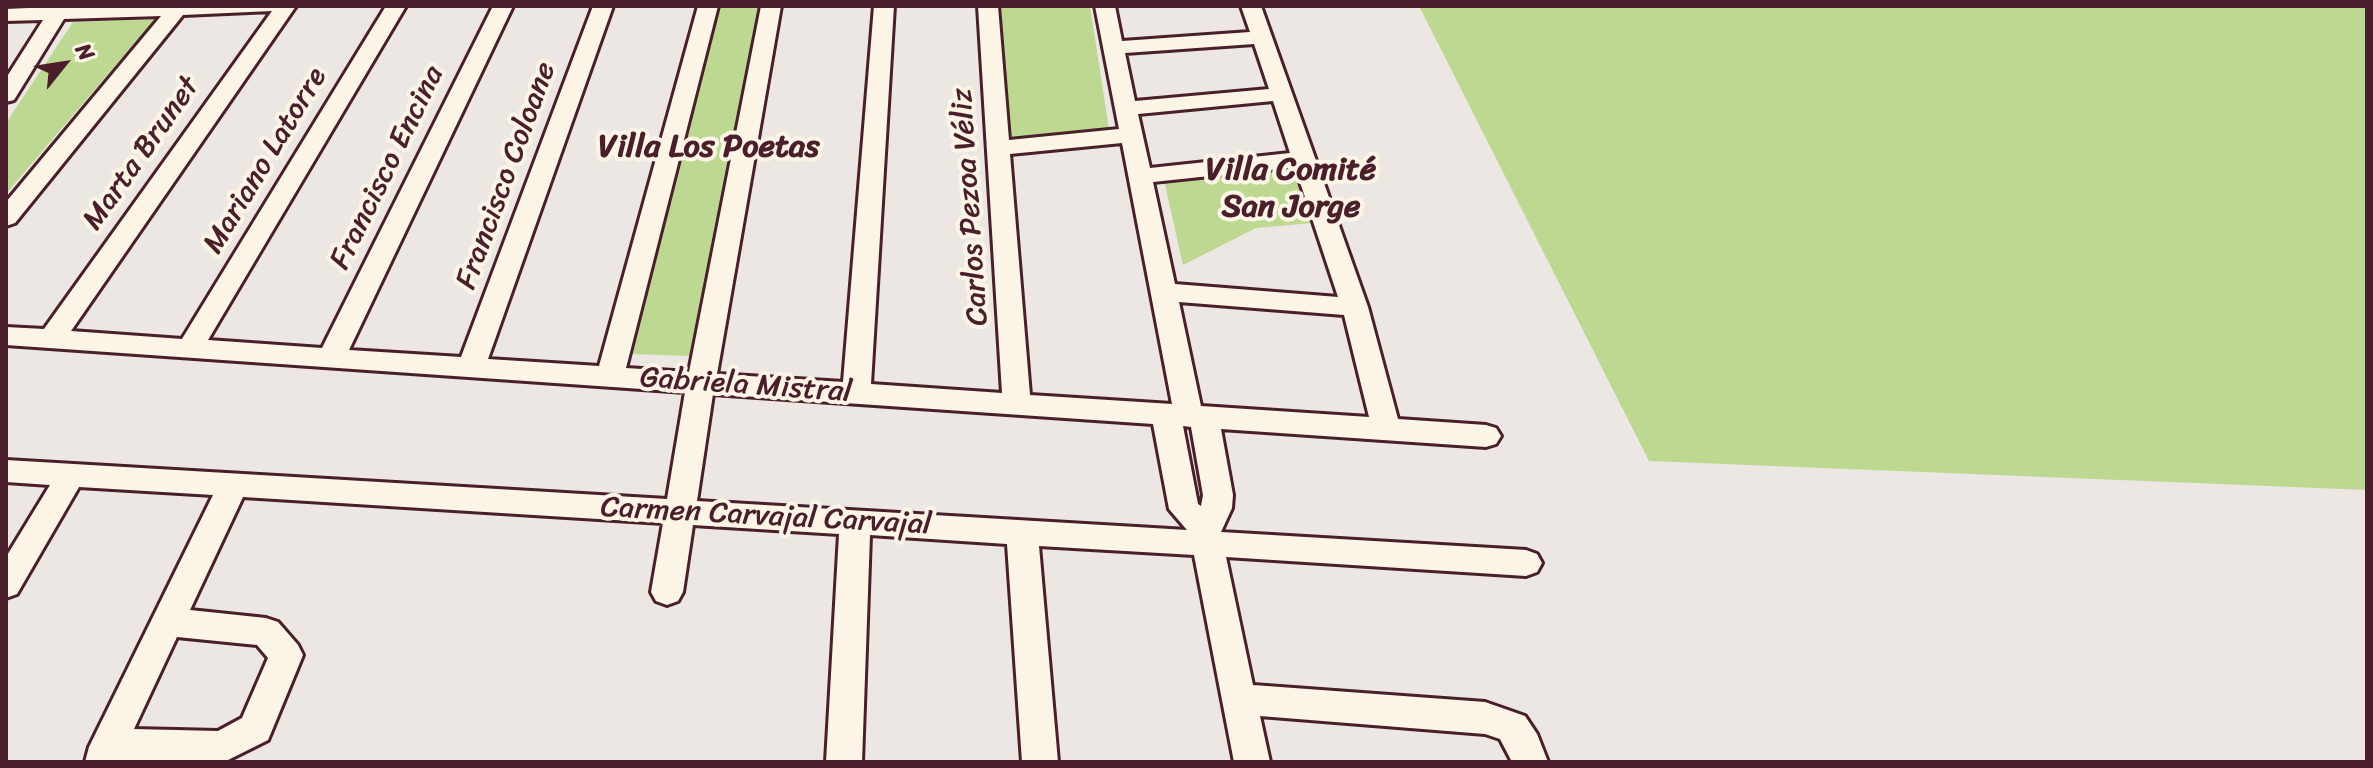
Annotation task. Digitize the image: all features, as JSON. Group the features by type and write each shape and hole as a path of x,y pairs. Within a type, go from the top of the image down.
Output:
{"street":[{"path":"6,15 60,9 270,6"},
{"name":"Marta Brunet","path":"51,339 286,6"},
{"name":"Mariano Latorre","path":"190,348 396,6"},
{"name":"Francisco Encina","path":"331,358 503,6"},
{"name":"Francisco Coloane","path":"471,367 603,6"},
{"path":"610,377 708,6"},
{"path":"667,592 701,383 771,6"},
{"path":"856,393 884,6"},
{"name":"Carlos Pezoa Véliz","path":"988,6 1017,404"},
{"path":"1105,6 1165,292 1186,416 1184,509 1205,534 1252,762"},
{"path":"1251,6 1355,307 1386,429"},
{"path":"6,218 178,8"},
{"path":"6,95 60,9"},
{"path":"1114,48 1262,37"},
{"path":"1127,108 1282,94"},
{"path":"999,148 1132,135"},
{"path":"1141,176 1304,159"},
{"path":"1165,292 1355,307"},
{"name":"Gabriela Mistral","path":"6,336 1486,436"},
{"name":"Carmen Carvajal Carvajal","path":"6,471 1022,532 1205,534 1526,563"},
{"path":"6,585 71,475"},
{"path":"167,622 266,632 286,655 255,729 221,747 104,753 167,622 233,486"},
{"path":"844,762 855,522"},
{"path":"1022,532 1040,762"},
{"path":"1240,699 1485,718 1512,727 1524,745 1530,762"}],"green space":[{"path":"716,6 759,6 690,356 630,354"},
{"path":"994,6 1090,6 1109,129 997,140"},
{"path":"1419,6 2367,6 2367,490 1649,461"},
{"path":"155,19 6,194 6,123 73,22"},
{"path":"1292,171 1313,223 1256,228 1183,265 1164,180"}],"district":[{"name":"Villa Los Poetas","path":"709,148"},
{"name":"Villa Comité San Jorge","path":"1291,190"}]}
